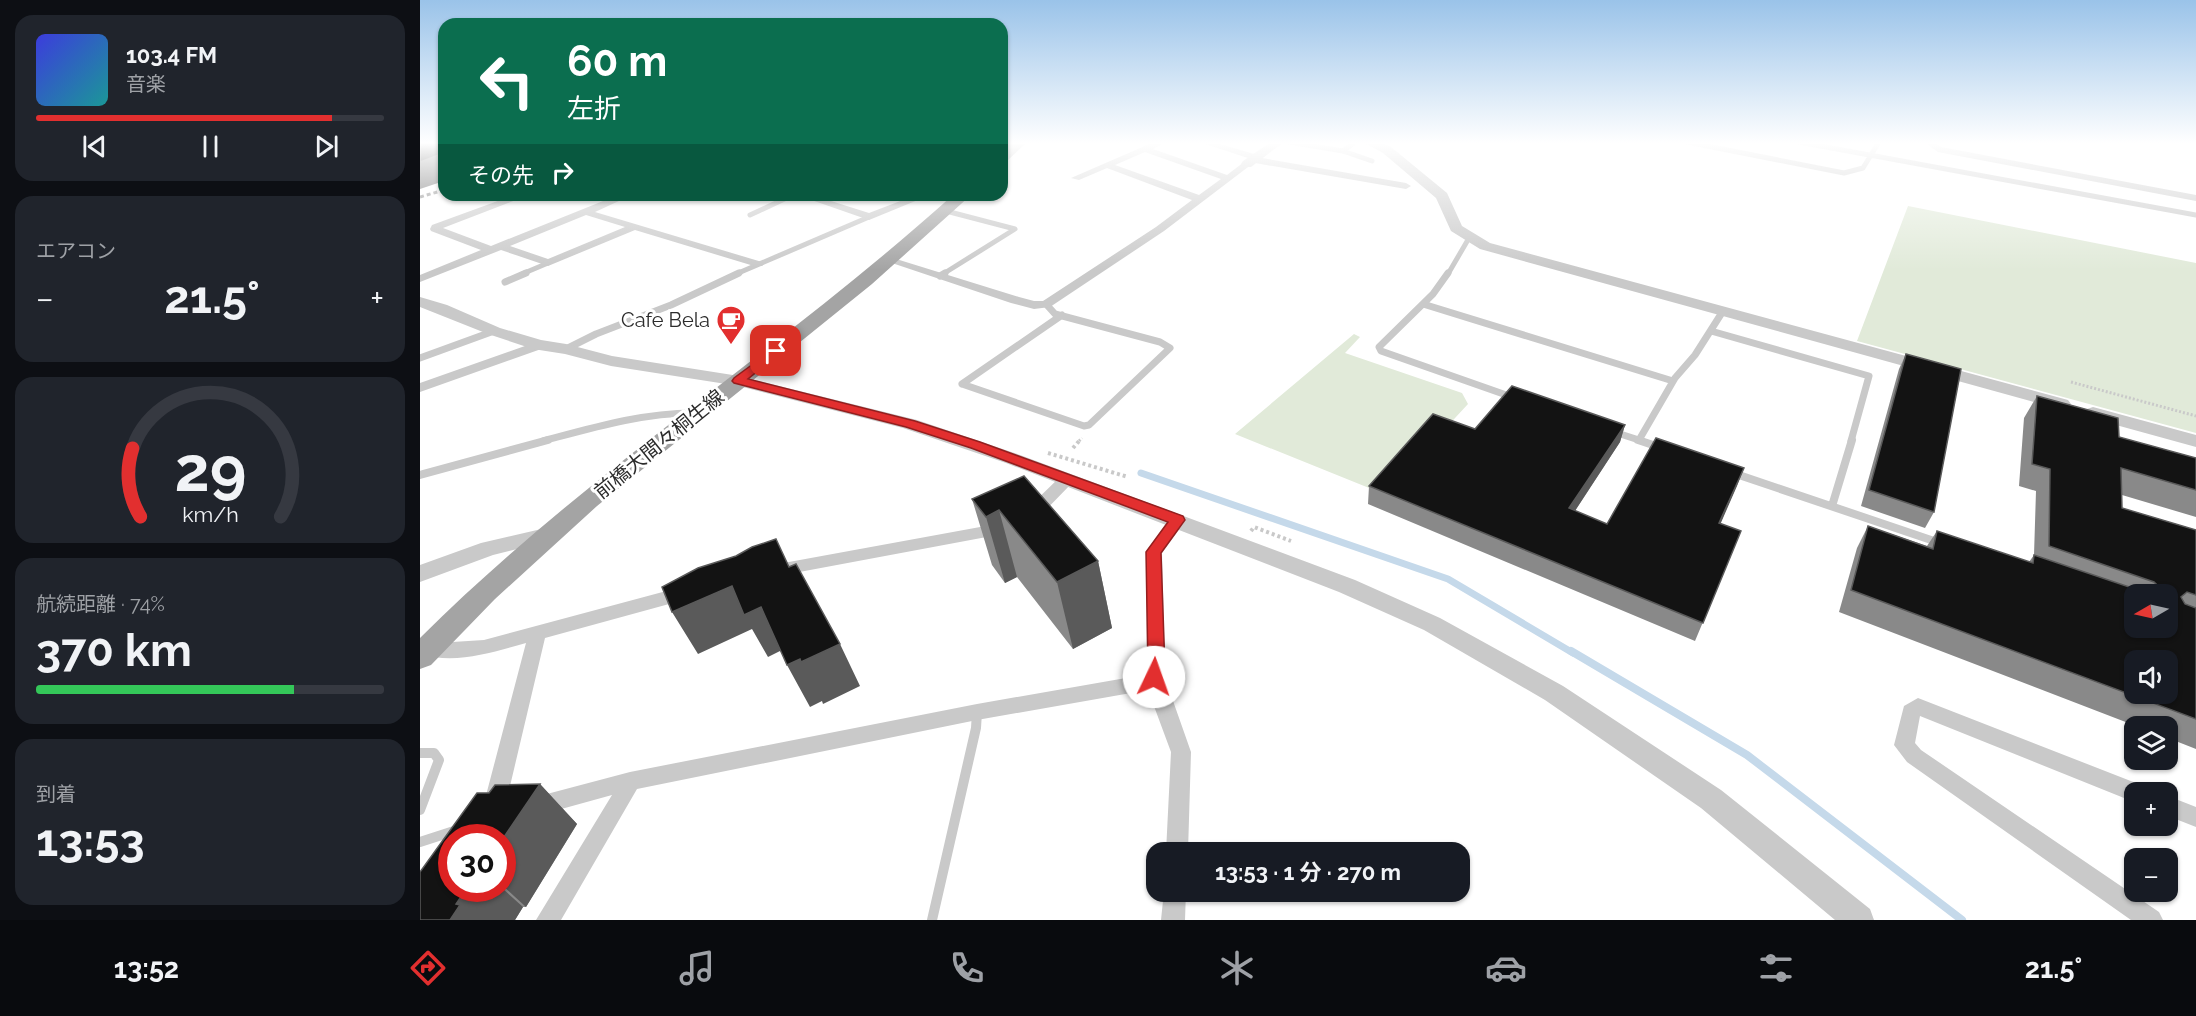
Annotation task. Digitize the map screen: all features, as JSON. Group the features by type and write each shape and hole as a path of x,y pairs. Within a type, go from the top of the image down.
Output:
{"main road":[{"name":"前橋大間々桐生線","path":"424,653 550,534 696,413 889,260 957,201"}],"street":[{"path":"1161,185 1199,199"},
{"path":"889,260 1034,305 1046,304 1160,229 1218,185"},
{"path":"1399,185 1406,186"},
{"path":"1429,185 1442,196 1452,223 1469,238 1485,246 2196,441"},
{"path":"2129,185 2196,198"},
{"path":"508,201 435,229 548,263 634,227"},
{"path":"420,279 613,201"},
{"path":"820,201 869,217 910,201"},
{"path":"586,212 758,264"},
{"path":"420,302 441,308 494,331 539,345 566,349 610,361 739,381 910,424 976,445 1347,586 1421,620 1554,693 1711,799 1859,920"},
{"path":"420,388 539,345"},
{"path":"762,574 805,564 1009,528 1027,520 1067,479"},
{"path":"537,633 495,803 498,811 513,812 630,781 977,712 1138,686 1152,679 1156,670 1154,552 1178,520"},
{"path":"420,574 489,548 550,534"},
{"path":"424,653 484,647 699,590"},
{"path":"1152,679 1162,698 1181,752 1177,842"},
{"path":"2124,788 1918,706 1911,712 1904,745 1914,756 2151,920"},
{"path":"548,920 624,795 630,781"},
{"path":"2178,810 2196,817"},
{"path":"1173,920 1174,902"}],"lane":[{"path":"2031,185 2196,215"},
{"path":"750,215 780,201"},
{"path":"940,276 1014,232 1015,229 946,211"},
{"path":"566,349 869,217"},
{"path":"1469,238 1461,248 1454,267 1423,304 1379,347 1381,351 1521,400"},
{"path":"505,282 548,263"},
{"path":"1046,304 1055,314 1062,315 1160,342 1170,348 1089,425 1084,426 962,384 1062,315"},
{"path":"1423,304 1673,381"},
{"path":"1639,441 1673,381 1695,355 1723,311"},
{"path":"1711,330 1869,376 1832,506"},
{"path":"420,358 494,331"},
{"path":"420,475 610,423 669,414 696,413"},
{"path":"1606,429 1672,452"},
{"path":"1727,470 1950,546"},
{"path":"932,920 976,728 977,712"},
{"path":"420,753 434,753 439,760 420,810"},
{"path":"420,842 438,836"}],"path":[{"path":"2071,382 2196,416"},
{"path":"1045,452 1128,477"},
{"path":"1249,534 1254,528 1291,541"}],"green space":[{"path":"1908,206 2196,263 2196,433 1857,341"},
{"path":"1354,334 1360,337 1345,353 1462,393 1468,404 1379,492 1235,434"}],"building":[{"path":"1906,354 1961,369 1934,512 1869,490"},
{"path":"1512,386 1625,425 1569,508 1607,524 1656,438 1744,468 1719,523 1741,531 1703,623 1369,486 1433,414 1475,429"},
{"path":"2037,396 2118,418 2119,437 2196,458 2196,490 2121,468 2122,508 2196,530 2196,595 2187,592 2181,597 2185,604 2196,608 2196,719 2156,704 2178,704 2178,650 2124,650 2124,692 1851,590 1868,526 1933,549 1937,531 2033,563 2034,555 2124,585 2124,638 2178,638 2178,584 2156,584 2049,546 2050,469 2032,464"},
{"path":"1024,476 1098,561 1057,582 999,510 986,517 972,499"},
{"path":"776,539 789,567 796,564 840,644 801,662 800,659 787,665 761,607 744,615 732,586 672,612 662,587 698,568 736,556 752,547"},
{"path":"540,784 513,824 455,824 477,793 489,793 495,785"},
{"path":"438,847 438,902 457,902 456,904 460,905 450,920 420,920 420,872"}],"waterway":[{"path":"1141,473 1448,579 1573,653"},
{"path":"1571,651 1747,755 1962,920"}],"railway":[{"path":"420,197 438,192"}],"place":[{"name":"Cafe Bela","path":"731,346"}],"route":[{"path":"776,351 739,381 830,402 910,424 976,445 1178,520 1154,552 1156,670 1154,677"}]}
